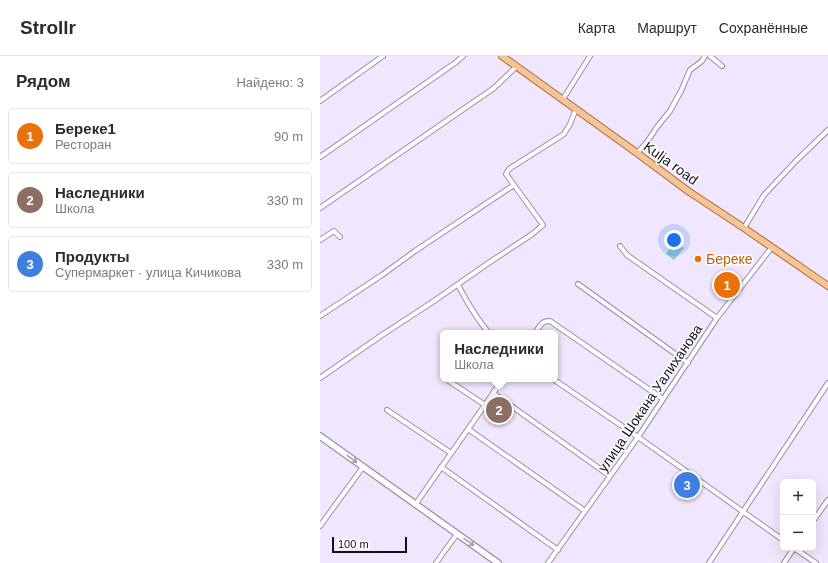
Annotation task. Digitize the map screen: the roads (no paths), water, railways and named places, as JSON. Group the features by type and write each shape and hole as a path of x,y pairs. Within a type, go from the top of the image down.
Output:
{"main road":[{"name":"Kulja road","path":"502,56 688,191 828,286"}],"street":[{"path":"320,101 382,56"},
{"path":"320,157 463,56"},
{"path":"563,100 590,56"},
{"path":"637,153 670,111 690,70 702,61 705,56"},
{"path":"710,56 722,66"},
{"path":"320,208 494,88 517,66"},
{"path":"320,378 531,235 543,225 506,174 509,169 564,134 576,109"},
{"path":"744,228 764,195 828,130"},
{"path":"320,316 382,276 415,251 514,185"},
{"path":"320,240 334,231 340,237"},
{"path":"620,246 627,255 717,318"},
{"name":"улица Шокана Уалиханова","path":"548,563 638,437 717,318 772,247"},
{"path":"578,284 688,363"},
{"path":"458,285 466,301 486,330"},
{"path":"537,330 542,323 550,321 663,399"},
{"path":"450,382 485,405"},
{"path":"415,504 501,382"},
{"path":"557,382 780,538"},
{"path":"709,563 828,383"},
{"path":"493,393 610,476"},
{"path":"387,410 451,453"},
{"path":"468,429 585,511"},
{"path":"320,436 494,562"},
{"path":"320,526 363,467"},
{"path":"442,467 558,550"},
{"path":"816,517 828,500"},
{"path":"436,563 457,534"},
{"path":"784,563 792,551"},
{"path":"798,551 816,563"}],"water":[{"path":"675,241 684,248 674,260 666,254"}],"place":[{"name":"Береке","path":"698,259"},
{"name":"Береке1","path":"727,285"},
{"name":"Наследники","path":"499,410"},
{"name":"Продукты","path":"687,485"}]}
